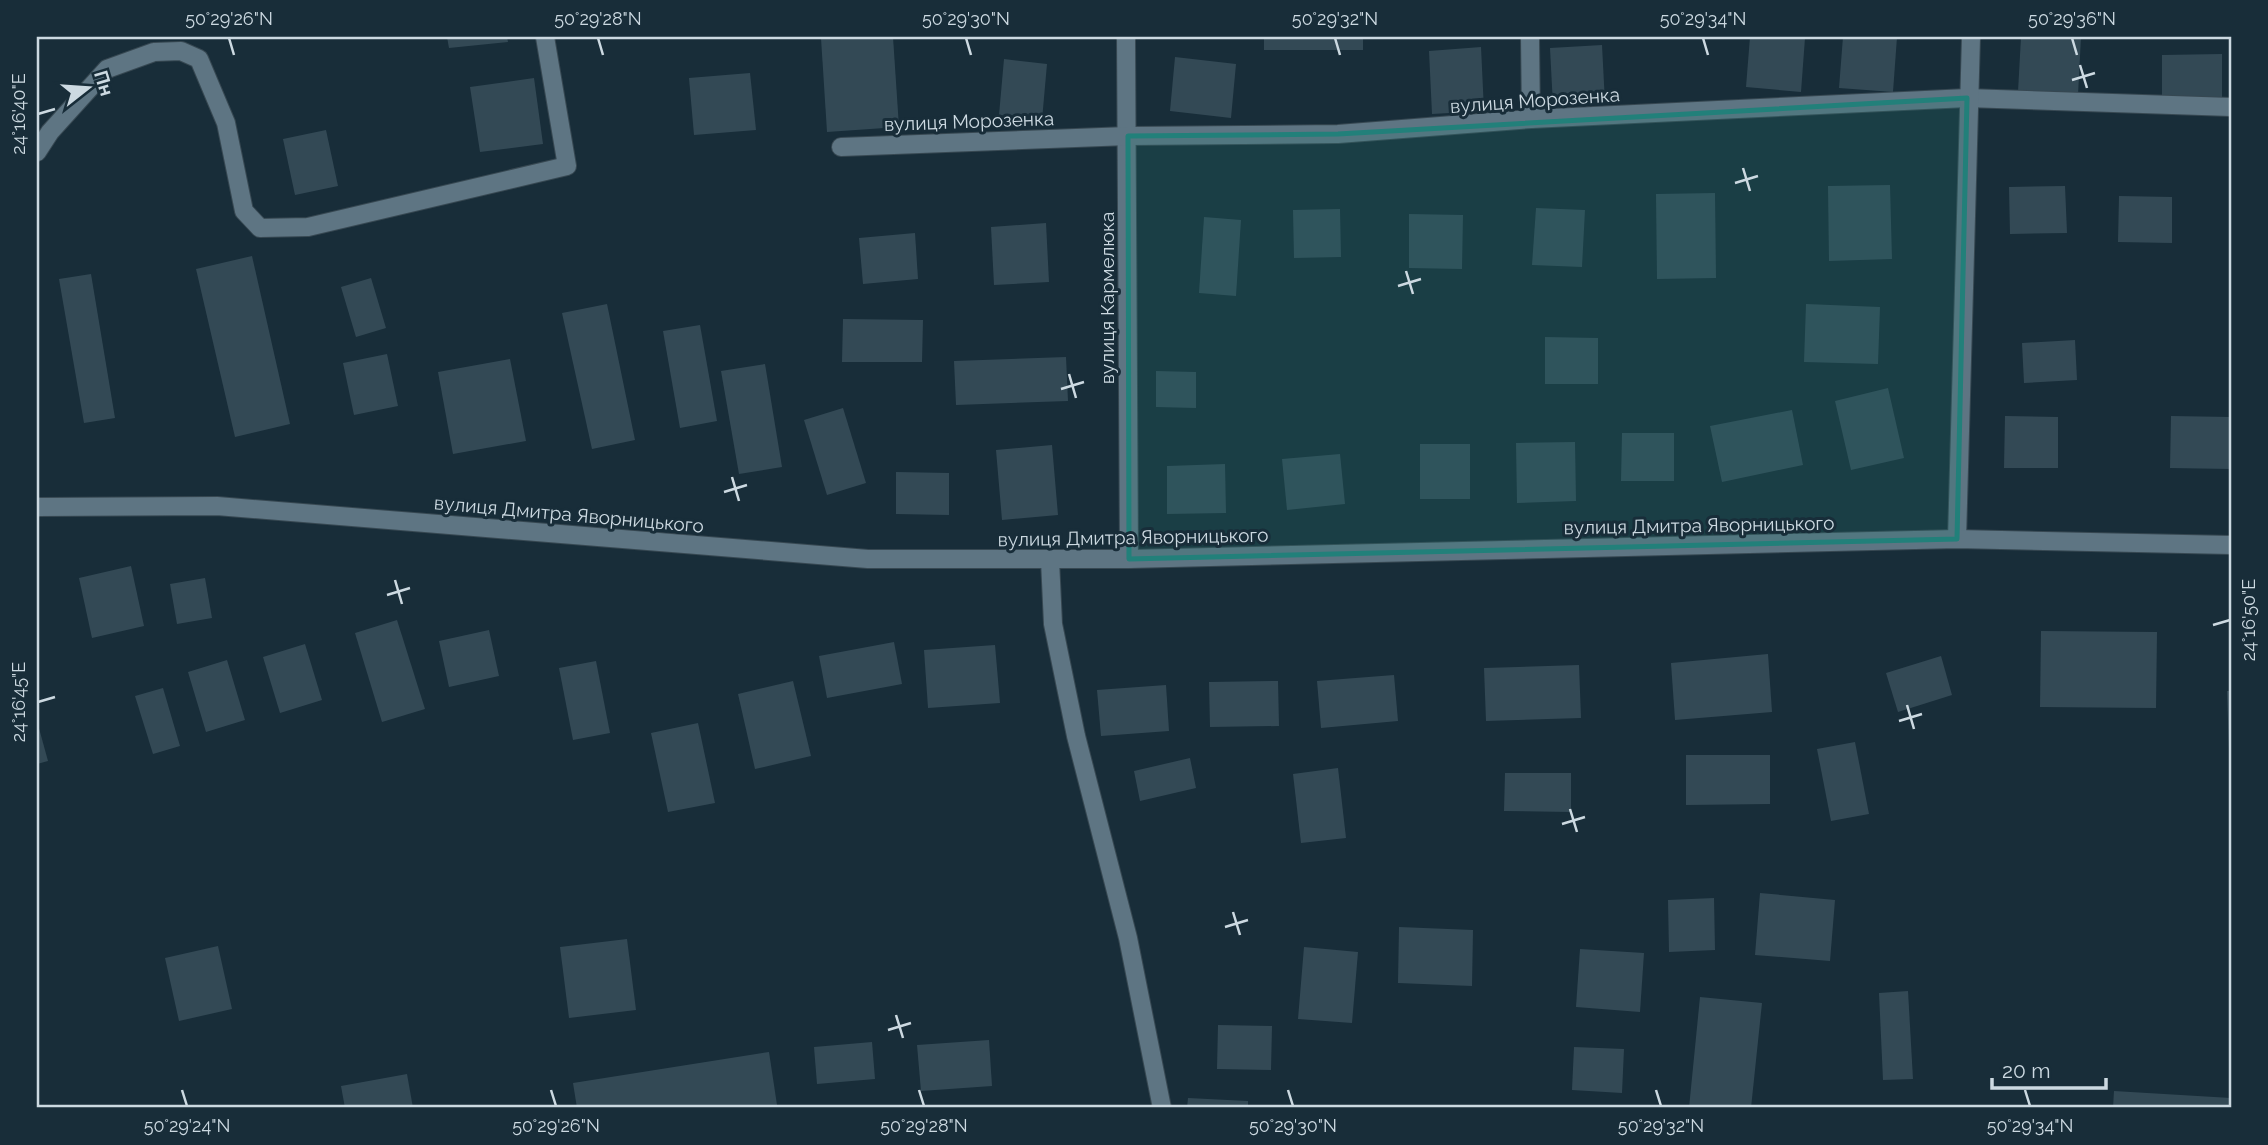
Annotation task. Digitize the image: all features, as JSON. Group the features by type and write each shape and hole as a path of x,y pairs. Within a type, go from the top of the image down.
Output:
{"street":[{"path":"37,152 50,132 107,69 154,52 181,51 199,59 226,123 244,211 260,228 308,228 567,166 544,37"},
{"name":"вулиця Кармелюка","path":"1126,37 1129,559"},
{"path":"1530,37 1531,119"},
{"path":"1957,539 1967,99 1971,37"},
{"name":"вулиця Морозенка","path":"841,146 1128,136 1338,134 1531,119 1967,99 2231,107"},
{"name":"вулиця Дмитра Яворницького","path":"37,507 217,506 868,559 1129,559 1957,539 2231,545"},
{"path":"1049,560 1055,636 1076,736 1128,938 1162,1108"}],"highlighted area":[{"path":"1967,98 1957,539 1129,559 1128,136 1338,134"}],"building":[{"path":"447,37 507,37 508,42 449,48"},
{"path":"893,37 899,127 827,132 821,38"},
{"path":"1264,37 1363,37 1363,50 1264,50"},
{"path":"1750,37 1805,38 1801,92 1746,87"},
{"path":"1843,37 1897,37 1893,92 1839,88"},
{"path":"2021,37 2081,37 2078,95 2018,92"},
{"path":"1602,45 1605,103 1553,106 1550,48"},
{"path":"1481,47 1484,111 1432,114 1429,51"},
{"path":"2222,54 2222,102 2162,104 2162,55"},
{"path":"1175,57 1236,64 1231,118 1170,111"},
{"path":"1004,59 1047,64 1042,120 999,115"},
{"path":"750,73 756,130 694,135 689,78"},
{"path":"534,78 543,144 480,152 470,87"},
{"path":"326,130 338,186 295,195 283,139"},
{"path":"1890,185 1892,259 1829,261 1828,186"},
{"path":"2065,186 2067,233 2010,234 2009,187"},
{"path":"1715,193 1716,278 1657,279 1656,194"},
{"path":"2119,196 2172,197 2172,243 2118,242"},
{"path":"1536,208 1585,210 1582,267 1532,265"},
{"path":"1340,209 1341,257 1294,258 1293,210"},
{"path":"1409,214 1463,215 1462,269 1409,268"},
{"path":"1204,217 1241,220 1236,296 1199,293"},
{"path":"1046,223 1049,282 994,285 991,227"},
{"path":"915,233 918,279 863,284 859,238"},
{"path":"252,256 290,424 235,437 196,269"},
{"path":"91,274 115,418 84,423 59,279"},
{"path":"371,278 386,328 356,337 341,287"},
{"path":"607,304 635,440 592,449 562,313"},
{"path":"1806,304 1880,307 1878,364 1804,362"},
{"path":"843,319 923,320 922,362 842,362"},
{"path":"700,325 717,421 680,428 663,331"},
{"path":"1545,337 1598,338 1598,384 1545,384"},
{"path":"2075,340 2077,380 2024,383 2022,343"},
{"path":"387,354 398,406 354,415 343,363"},
{"path":"1066,357 1068,401 956,405 954,361"},
{"path":"510,359 526,441 453,454 438,372"},
{"path":"765,364 782,467 739,474 721,371"},
{"path":"1156,371 1196,372 1196,408 1156,407"},
{"path":"1888,388 1904,458 1851,470 1835,401"},
{"path":"843,408 866,483 827,495 804,420"},
{"path":"1792,410 1803,465 1722,482 1710,426"},
{"path":"2005,416 2058,417 2058,468 2004,468"},
{"path":"2171,416 2231,417 2231,469 2170,468"},
{"path":"1622,433 1674,433 1674,481 1621,481"},
{"path":"1575,442 1576,501 1517,503 1516,443"},
{"path":"1420,444 1470,444 1470,499 1420,499"},
{"path":"1052,445 1058,515 1002,520 996,450"},
{"path":"1340,454 1345,504 1287,510 1282,459"},
{"path":"1225,464 1226,513 1167,514 1167,466"},
{"path":"896,472 949,473 949,515 896,514"},
{"path":"131,566 144,626 92,638 79,578"},
{"path":"205,578 212,618 177,624 170,584"},
{"path":"397,620 425,709 382,722 355,633"},
{"path":"489,630 499,676 449,687 439,641"},
{"path":"2041,631 2157,632 2156,708 2040,707"},
{"path":"894,642 902,684 827,698 819,656"},
{"path":"305,644 322,700 280,713 263,657"},
{"path":"995,645 1000,703 928,708 924,650"},
{"path":"1768,654 1772,712 1675,720 1671,663"},
{"path":"1941,656 1952,695 1898,712 1886,673"},
{"path":"227,660 245,720 206,732 188,672"},
{"path":"596,661 610,733 573,740 559,668"},
{"path":"1579,665 1581,718 1486,721 1484,668"},
{"path":"1394,675 1398,721 1321,728 1317,681"},
{"path":"793,681 811,756 755,769 738,694"},
{"path":"1278,681 1279,726 1210,727 1209,682"},
{"path":"1166,685 1169,731 1101,736 1097,690"},
{"path":"163,688 180,746 153,754 135,696"},
{"path":"2227,691 2231,691 2231,749 2229,749"},
{"path":"37,721 48,761 37,764"},
{"path":"698,723 715,803 668,812 651,733"},
{"path":"1855,742 1869,814 1831,821 1817,749"},
{"path":"1686,755 1770,755 1770,804 1686,805"},
{"path":"1190,758 1196,788 1140,801 1134,771"},
{"path":"1338,768 1346,838 1301,843 1293,774"},
{"path":"1505,773 1571,773 1571,812 1504,811"},
{"path":"1760,893 1835,900 1830,961 1755,955"},
{"path":"1714,898 1715,950 1669,952 1668,900"},
{"path":"1399,927 1473,930 1472,986 1398,983"},
{"path":"627,939 636,1010 569,1018 560,947"},
{"path":"218,946 232,1009 179,1021 165,958"},
{"path":"1304,947 1358,952 1352,1023 1298,1019"},
{"path":"1580,949 1644,953 1640,1012 1576,1007"},
{"path":"1908,991 1913,1079 1883,1080 1879,993"},
{"path":"1700,997 1762,1003 1751,1108 1689,1108"},
{"path":"1218,1025 1272,1026 1271,1070 1217,1069"},
{"path":"989,1040 992,1086 921,1091 917,1045"},
{"path":"872,1042 875,1079 817,1084 814,1047"},
{"path":"1574,1047 1624,1049 1622,1093 1572,1090"},
{"path":"769,1052 777,1105 756,1108 577,1108 573,1083"},
{"path":"407,1074 413,1108 345,1108 341,1086"},
{"path":"2114,1091 2231,1098 2231,1108 2113,1108"},
{"path":"1188,1098 1248,1101 1248,1108 1187,1108"}]}
